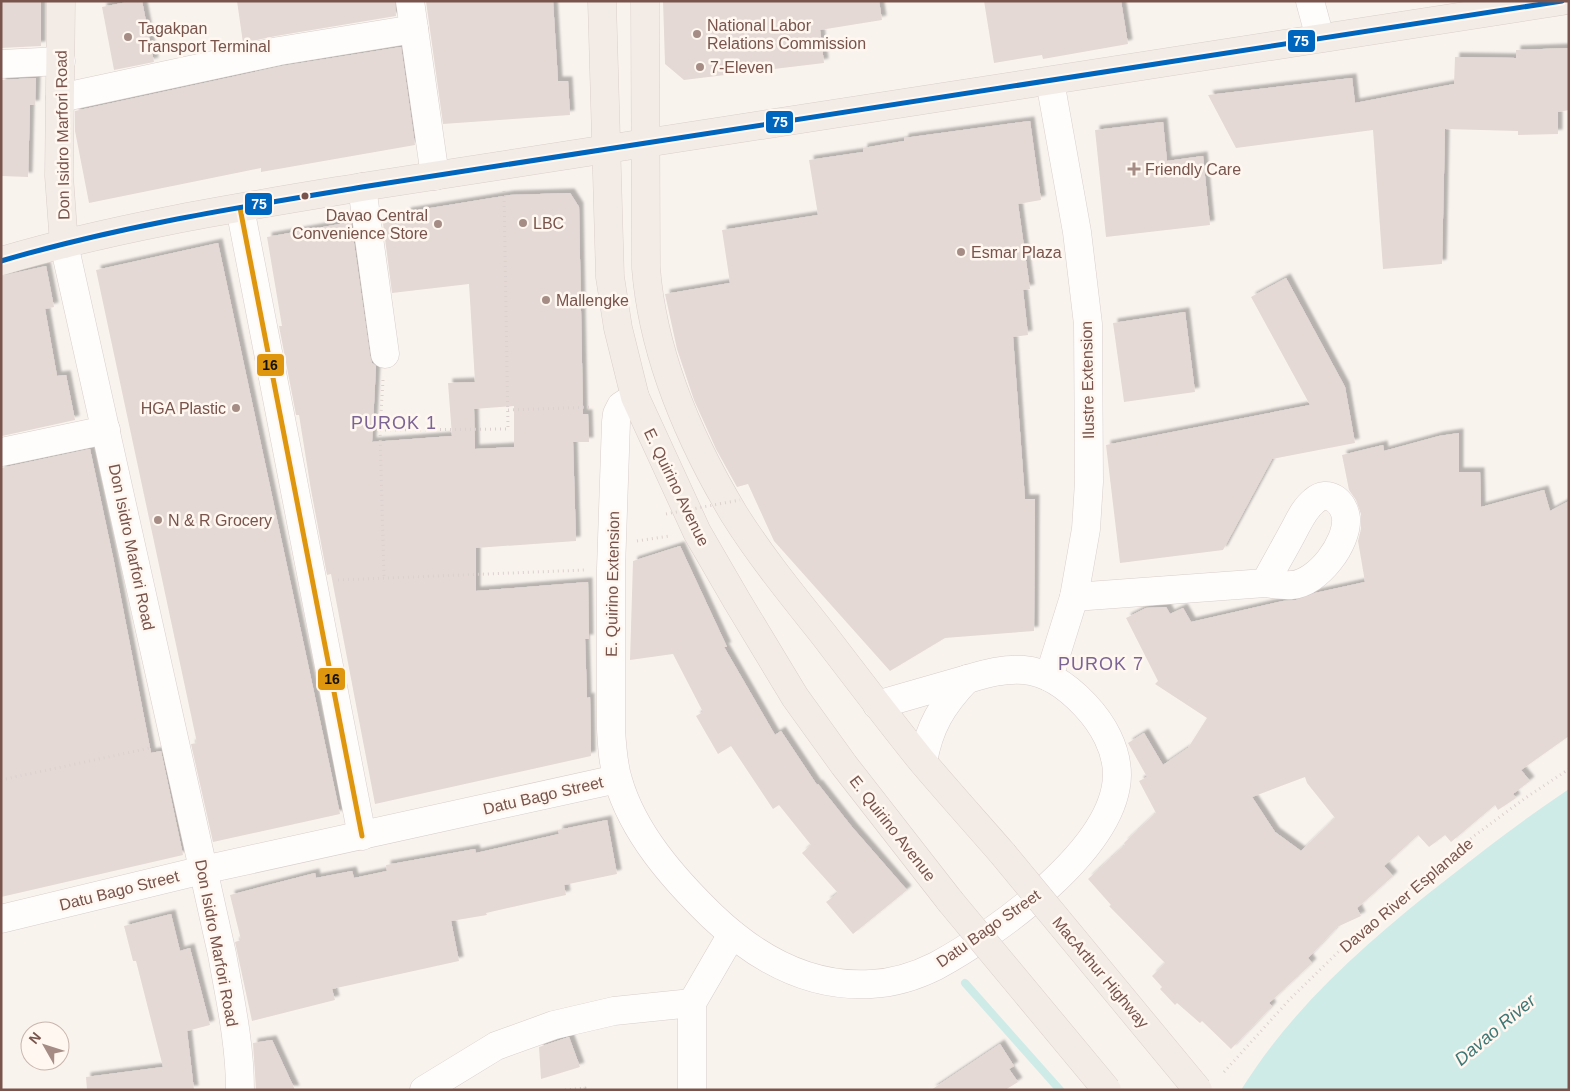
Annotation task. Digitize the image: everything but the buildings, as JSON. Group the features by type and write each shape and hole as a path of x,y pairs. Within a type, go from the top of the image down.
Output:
{"main road":[{"name":"Don Isidro Marfori Road","path":"61,1 59,176 64,244"},
{"name":"E. Quirino Avenue","path":"602,1 610,277 628,402 697,532 795,697 844,765 950,901 1107,1090"},
{"path":"645,1 646,268 648,300 657,342 674,391 702,457 735,514 760,552 923,762"},
{"path":"1,261 64,244 240,208 362,187 1562,1"},
{"name":"MacArthur Highway","path":"923,762 1003,854 1198,1090"}],"street":[{"path":"410,1 435,176"},
{"path":"1310,1 1320,38"},
{"path":"60,98 279,51 414,29"},
{"path":"1,64 61,61"},
{"name":"Ilustre Extension","path":"1049,677 1074,597 1086,529 1088,492 1088,324 1077,232 1050,81"},
{"path":"362,187 385,354"},
{"path":"240,208 362,836"},
{"name":"Don Isidro Marfori Road","path":"64,244 222,954 233,1015 240,1071 240,1090"},
{"name":"E. Quirino Extension","path":"617,779 612,754 611,729 611,557 616,422 617,414 628,402"},
{"path":"1,452 106,430"},
{"path":"1074,597 1265,583"},
{"name":"Datu Bago Street","path":"1,919 203,870 617,779 634,820 654,851 697,902 732,934 779,966 833,983 870,984 910,976 934,967 991,930 1026,905 1069,866 1100,827 1114,793 1117,776 1111,747 1104,730 1094,715 1073,693 1049,677 1026,670 1016,669 989,673 877,705"},
{"path":"923,762 930,734 943,706 967,679"},
{"path":"692,1090 692,1003 732,934"},
{"path":"424,1090 496,1046 554,1025 614,1011 692,1003"}],"path":[{"path":"380,430 508,429 504,165"},
{"path":"384,578 380,430 385,354"},
{"path":"508,410 628,402"},
{"path":"666,514 740,500"},
{"path":"313,582 384,578 611,557 697,532"},
{"path":"1,780 175,742"},
{"name":"Davao River Esplanade","path":"1224,1072 1290,999 1366,925 1474,836 1569,769"},
{"path":"565,1090 584,1088 584,1090"}],"water":[{"name":"Davao River","path":"1569,789 1569,1090 1241,1090 1284,1030 1309,1002 1362,950 1418,902 1477,856"}],"waterway":[{"path":"965,983 1060,1090"}],"transit line":[{"name":"75","path":"1,261 135,227 317,194 1562,1"},
{"name":"16","path":"240,208 362,836"}],"place":[{"name":"National Labor Relations Commission","path":"697,34"},
{"name":"Tagakpan Transport Terminal","path":"128,37"},
{"name":"7-Eleven","path":"700,67"},
{"name":"Friendly Care","path":"1134,169"},
{"name":"LBC","path":"523,223"},
{"name":"Davao Central Convenience Store","path":"438,224"},
{"name":"Esmar Plaza","path":"961,252"},
{"name":"Mallengke","path":"546,300"},
{"name":"HGA Plastic","path":"236,408"},
{"name":"N & R Grocery","path":"158,520"}],"district":[{"name":"PUROK 1","path":"394,423"},
{"name":"PUROK 7","path":"1101,664"}]}
